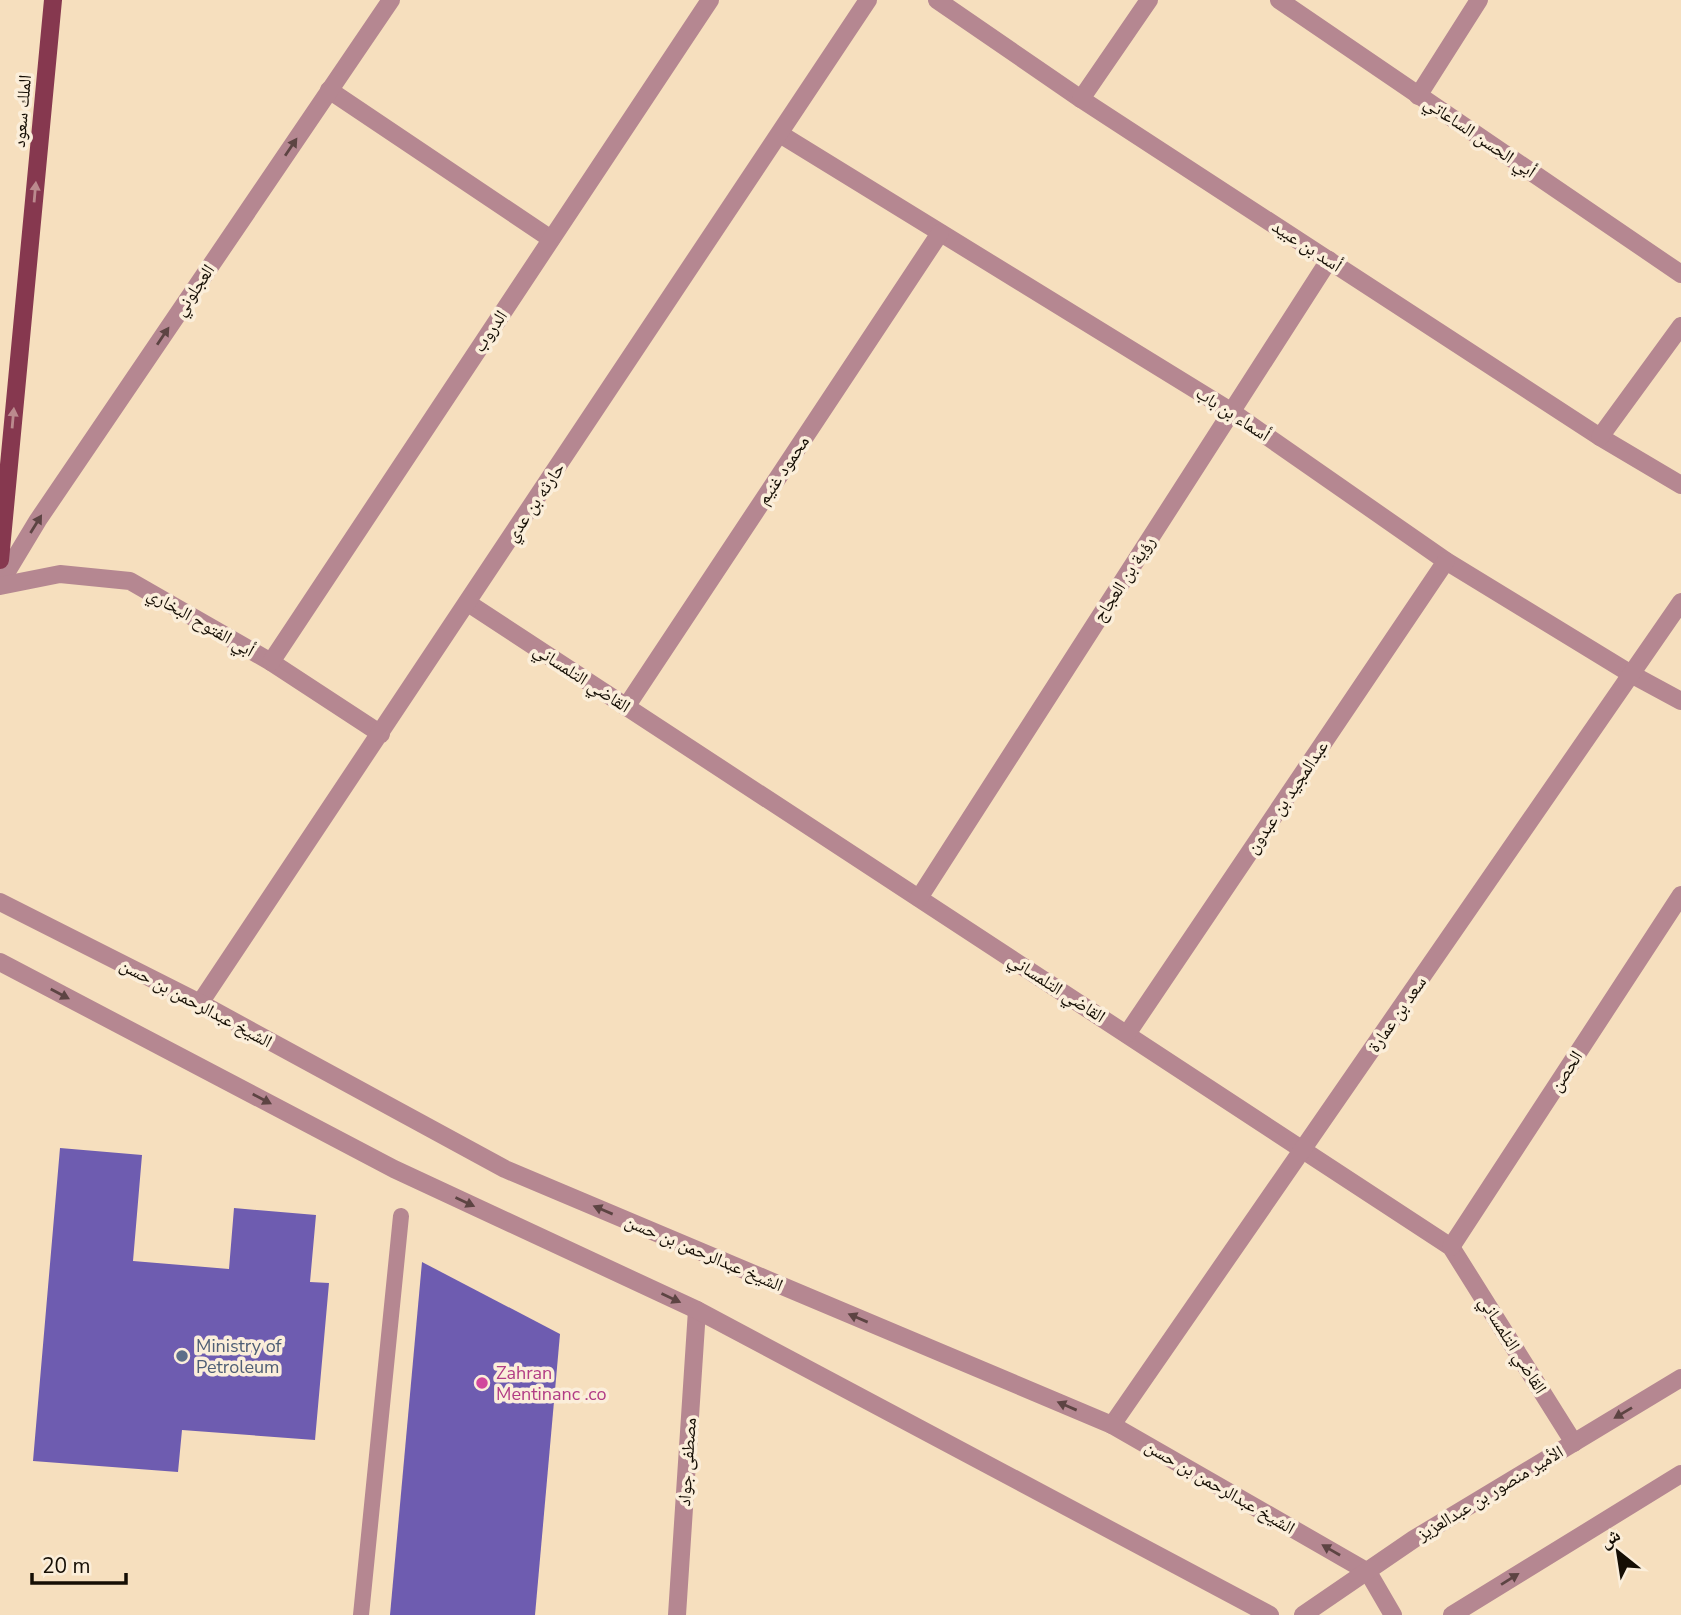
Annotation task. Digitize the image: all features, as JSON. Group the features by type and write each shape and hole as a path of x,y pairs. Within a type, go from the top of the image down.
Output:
{"main road":[{"name":"الملك سعود","path":"0,560 54,0"}],"street":[{"name":"العجلوني","path":"0,584 46,509 391,0"},
{"name":"الدروب","path":"271,662 710,0"},
{"name":"حارثه بن عدي","path":"200,1003 868,0"},
{"name":"أسد بن عبيد","path":"937,0 1081,99 1600,437 1681,485"},
{"path":"1081,99 1149,0"},
{"name":"أبي الحسن الساعاتي","path":"1279,0 1681,274"},
{"path":"1418,96 1479,0"},
{"path":"330,90 551,239"},
{"name":"أسماء بن باب","path":"779,134 1232,411 1446,561 1631,674 1681,701"},
{"name":"محمود غنيم","path":"626,706 940,233"},
{"name":"رؤية بن العجاج","path":"919,898 1329,260"},
{"path":"1600,437 1681,326"},
{"name":"عبدالمجيد بن عبدون","path":"1127,1034 1446,561"},
{"name":"أبي الفتوح البخاري","path":"0,584 60,574 130,582 271,662 381,734"},
{"name":"سعد بن عمارة","path":"1112,1425 1681,602"},
{"name":"القاضي التلمساني","path":"468,603 1451,1247 1574,1443"},
{"name":"الحصن","path":"1451,1247 1681,895"},
{"name":"الشيخ عبدالرحمن بن حسن","path":"0,902 200,1003 505,1169 1112,1425 1368,1572 1393,1615"},
{"path":"0,962 394,1169 697,1310 1270,1615"},
{"name":"مصطفى جواد","path":"677,1615 697,1310"},
{"name":"الأمير منصور بن عبدالعزيز","path":"1303,1615 1414,1539 1681,1378"},
{"path":"1451,1615 1681,1474"}],"lane":[{"path":"361,1615 401,1216"}],"building":[{"name":"Ministry of Petroleum","path":"60,1148 142,1155 133,1261 229,1269 234,1208 316,1215 310,1282 329,1283 315,1440 182,1430 178,1472 33,1461"},
{"path":"422,1262 560,1334 535,1615 390,1615"}],"place":[{"name":"Ministry of Petroleum","path":"182,1356"},
{"name":"Zahran Mentinanc .co","path":"482,1383"}]}
